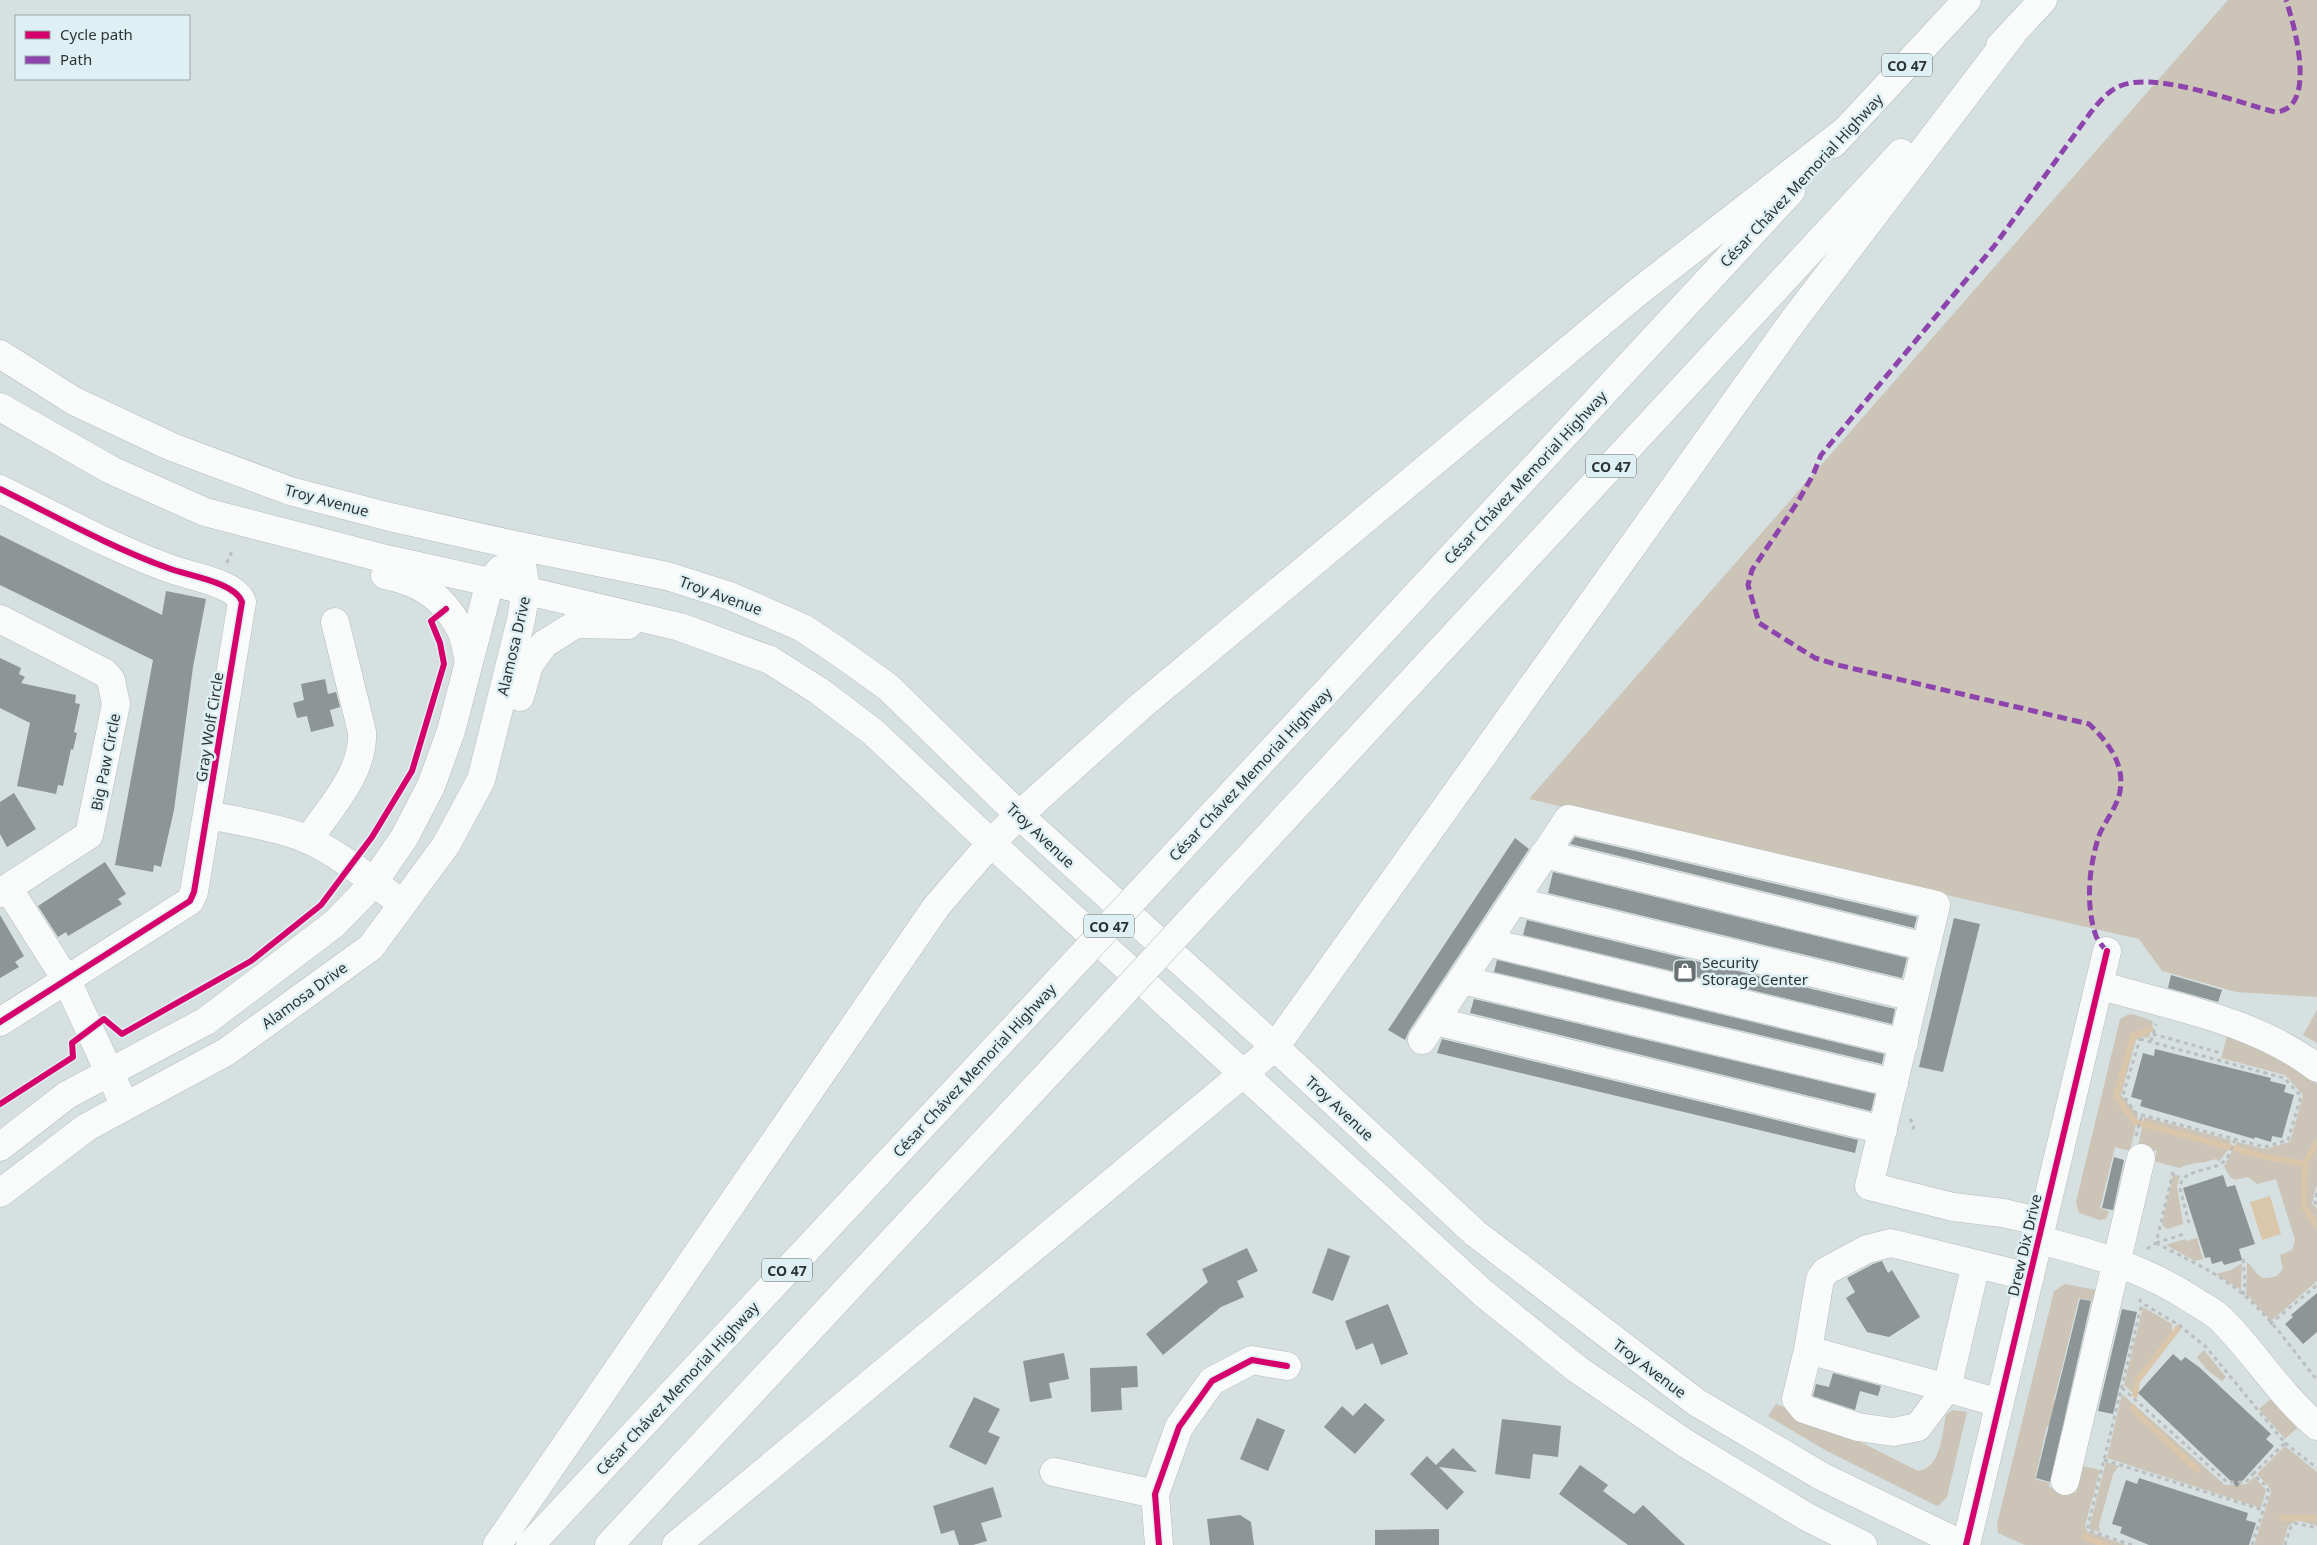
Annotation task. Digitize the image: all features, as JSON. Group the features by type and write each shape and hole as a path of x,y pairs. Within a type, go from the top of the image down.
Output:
{"main road":[{"name":"César Chávez Memorial Highway","path":"530,1545 1045,995 1967,0"},
{"name":"CO 47","path":"609,1545 2043,0"},
{"path":"676,1545 1275,1047 1793,321 2013,33"},
{"path":"497,1545 936,907 991,843 1019,815 1142,705 1638,292 1846,130"},
{"name":"Troy Avenue","path":"0,354 74,401 172,446 280,488 390,517 667,576 730,596 803,628 888,687 1019,815 1275,1047 1475,1233 1696,1402 1821,1476 1964,1545"},
{"path":"0,407 111,470 205,512 318,559 411,580 438,598 460,628 469,661"},
{"name":"Gray Wolf Circle","path":"0,488 130,553 169,568 229,587 240,594 242,602 194,892 190,901 0,1022"},
{"path":"205,512 386,559 526,589 680,627 770,660 819,691 873,732 991,843 1482,1293 1577,1369 1685,1443 1807,1517 1863,1545"},
{"path":"0,1147 67,1095 206,1021 334,924 373,882 404,838 431,786 451,731 490,582 519,546"},
{"name":"Alamosa Drive","path":"0,1193 87,1127 226,1052 371,947 446,845 481,780 521,620 526,589 519,546"},
{"name":"Big Paw Circle","path":"0,619 105,673 111,680 116,698 89,835 4,890"},
{"path":"308,840 358,764 363,748 362,732 335,622"},
{"path":"481,780 499,771 529,665 544,644 576,624 680,627"},
{"path":"207,815 231,819 308,840 373,882 402,904"},
{"path":"1883,1130 1429,1030 1568,819 1936,905 1904,1043 1883,1130 1869,1186 1953,1207 2003,1213 2087,1252 2128,1267 2184,1294 2219,1317 2299,1411 2317,1426"},
{"path":"1544,854 1926,947"},
{"path":"4,890 67,981 125,1106"},
{"path":"1514,901 1914,997"},
{"path":"1486,942 1904,1043"},
{"name":"Drew Dix Drive","path":"1964,1545 2107,951"},
{"path":"1462,980 1894,1083"},
{"path":"2099,985 2251,1029 2283,1044 2317,1068"},
{"path":"2065,1481 2128,1267 2141,1158"},
{"path":"1976,1264 1947,1388 1918,1427 1893,1432 1858,1427 1804,1409 1796,1399 1808,1350 1820,1279 1826,1271 1867,1249 1891,1242 2030,1277"},
{"path":"1808,1350 1999,1403"},
{"path":"1159,1545 1155,1494 1179,1428 1212,1381 1252,1360 1287,1366"},
{"path":"1054,1472 1155,1494"}],"path":[{"path":"2151,1041 2157,1018"},
{"path":"2153,1034 2221,1053"},
{"path":"2143,1039 2284,1078 2301,1096 2288,1140 2265,1147 2142,1115 2136,1113 2123,1095 2138,1042 2143,1039"},
{"path":"2138,1126 2142,1115"},
{"path":"2189,1223 2180,1188 2182,1179 2222,1164 2231,1152 2235,1139"},
{"path":"2156,1243 2174,1168"},
{"path":"2317,1193 2315,1202 2317,1205"},
{"path":"2128,1267 2156,1243 2184,1234"},
{"path":"2156,1243 2203,1268 2243,1294 2317,1380"},
{"path":"2243,1258 2245,1283 2243,1294"},
{"path":"2270,1324 2317,1285"},
{"path":"2132,1545 2088,1530 2142,1303 2179,1325 2206,1347 2285,1443 2317,1468"},
{"path":"2122,1388 2227,1482 2246,1482 2285,1443"},
{"path":"2104,1460 2263,1510"},
{"path":"2252,1545 2268,1490 2253,1474"},
{"path":"2285,1545 2291,1526 2295,1524 2317,1528"}],"shaded area":[{"path":"2228,0 2317,0 2317,997 2236,992 2162,971 2139,939 1529,799"},
{"path":"2317,1010 2317,1043 2303,1035"},
{"path":"2133,1014 2153,1021 2149,1038 2142,1037 2136,1040 2121,1095 2138,1115 2130,1151 2115,1147 2100,1208 2109,1211 2106,1219 2100,1220 2079,1213 2076,1202 2120,1019"},
{"path":"2227,1036 2252,1045 2274,1056 2317,1084 2317,1185 2312,1203 2317,1209 2317,1281 2271,1321 2246,1294 2247,1262 2259,1276 2270,1278 2277,1276 2283,1269 2280,1255 2292,1250 2295,1240 2276,1179 2257,1184 2248,1177 2235,1180 2230,1177 2224,1166 2237,1142 2265,1149 2290,1142 2303,1095 2285,1075 2221,1058"},
{"path":"2144,1117 2231,1140 2229,1148 2219,1162 2216,1159 2179,1168 2154,1161 2157,1151 2138,1147"},
{"path":"2173,1174 2180,1176 2177,1186 2183,1224 2167,1229 2162,1225"},
{"path":"2270,1196 2281,1234 2262,1240 2250,1202"},
{"path":"2197,1238 2203,1259 2195,1261 2166,1245 2185,1239 2186,1241"},
{"path":"2242,1263 2241,1290 2216,1274 2231,1270"},
{"path":"2065,1284 2096,1290 2093,1301 2079,1298 2054,1400 2063,1403 2060,1415 2067,1417 2064,1430 2047,1426 2035,1479 2050,1483 2049,1487 2076,1493 2083,1466 2100,1470 2085,1526 2087,1531 2126,1545 2025,1545 1998,1533 1997,1524 2054,1291"},
{"path":"2143,1307 2172,1324 2172,1332 2134,1381 2133,1393 2124,1385"},
{"path":"2204,1350 2226,1377 2222,1381 2207,1370 2197,1357"},
{"path":"2122,1394 2225,1485 2247,1484 2254,1477 2266,1490 2261,1508 2107,1458"},
{"path":"2272,1398 2297,1428 2285,1439 2259,1409"},
{"path":"1776,1404 1821,1422 1918,1471 1926,1469 1936,1457 1946,1415 1953,1410 1967,1412 1947,1497 1938,1506 1825,1450 1768,1416"},
{"path":"2285,1446 2317,1472 2317,1526 2297,1520 2288,1526 2283,1545 2254,1545 2271,1492 2270,1488 2257,1474"},
{"path":"2106,1462 2119,1466 2113,1474 2099,1525 2100,1532 2089,1529"}],"building":[{"path":"0,535 162,615 166,591 206,599 193,667 174,810 161,867 154,865 153,872 115,865 153,660 0,585"},
{"path":"0,658 21,668 19,674 25,677 21,683 76,695 75,703 80,704 74,732 77,733 73,750 71,749 63,786 58,785 56,794 17,786 30,723 0,708"},
{"path":"325,679 328,694 336,692 340,707 330,710 334,726 311,732 307,716 297,718 293,703 304,700 301,684"},
{"path":"14,793 36,829 7,847 0,834 0,802"},
{"path":"1575,837 1917,917 1914,928 1570,844"},
{"path":"1515,838 1529,849 1409,1031 1405,1040 1388,1030"},
{"path":"105,862 126,894 118,899 122,904 68,936 66,932 58,937 38,906"},
{"path":"1553,872 1907,958 1902,978 1548,893"},
{"path":"0,915 24,956 15,962 19,967 0,978"},
{"path":"1954,918 1980,924 1943,1072 1919,1067"},
{"path":"1527,920 1895,1009 1892,1024 1523,935"},
{"path":"1497,960 1884,1054 1882,1064 1494,972"},
{"path":"2171,975 2222,990 2218,1002 2168,988"},
{"path":"1474,999 1875,1094 1871,1111 1470,1013"},
{"path":"1442,1039 1858,1140 1855,1153 1437,1053"},
{"path":"2155,1049 2271,1078 2270,1081 2286,1085 2284,1092 2294,1095 2282,1138 2272,1136 2271,1142 2255,1137 2254,1139 2140,1106 2142,1100 2131,1097 2143,1053 2154,1056"},
{"path":"2114,1157 2124,1160 2113,1210 2102,1208"},
{"path":"2223,1175 2227,1187 2235,1185 2255,1244 2239,1249 2242,1260 2224,1265 2222,1261 2212,1264 2210,1257 2205,1258 2183,1188"},
{"path":"1247,1248 1258,1271 1237,1281 1244,1297 1221,1307 1163,1355 1146,1334 1208,1282 1202,1269"},
{"path":"1328,1248 1350,1256 1333,1301 1312,1293"},
{"path":"1882,1261 1888,1273 1892,1270 1920,1317 1889,1337 1867,1332 1846,1298 1855,1292 1847,1278"},
{"path":"2317,1293 2317,1332 2303,1344 2285,1324 2293,1317 2291,1315"},
{"path":"2080,1299 2091,1301 2050,1482 2036,1478"},
{"path":"1388,1304 1408,1354 1381,1365 1373,1343 1356,1350 1345,1321"},
{"path":"2122,1309 2137,1312 2113,1414 2098,1411"},
{"path":"1064,1353 1069,1379 1049,1383 1052,1398 1030,1402 1023,1361"},
{"path":"2173,1354 2181,1361 2185,1357 2199,1367 2271,1434 2266,1439 2274,1446 2237,1487 2138,1393"},
{"path":"1137,1366 1138,1387 1121,1388 1122,1410 1091,1412 1090,1368"},
{"path":"1833,1373 1881,1386 1878,1396 1860,1391 1855,1410 1813,1396 1816,1384 1829,1387"},
{"path":"974,1397 1000,1409 988,1432 1000,1437 986,1465 949,1447"},
{"path":"1365,1403 1385,1420 1355,1454 1324,1427 1342,1406 1353,1416"},
{"path":"1257,1418 1285,1430 1268,1471 1240,1459"},
{"path":"1502,1419 1561,1426 1558,1457 1533,1454 1530,1479 1495,1474"},
{"path":"1453,1448 1477,1472 1439,1467 1464,1492 1447,1510 1410,1474 1427,1456 1436,1465"},
{"path":"1580,1465 1608,1485 1603,1491 1634,1514 1643,1505 1685,1545 1628,1545 1559,1494"},
{"path":"2139,1478 2248,1513 2246,1520 2256,1523 2249,1545 2149,1545 2120,1533 2122,1527 2112,1524 2126,1480 2137,1484"},
{"path":"993,1487 1002,1517 981,1523 987,1541 973,1545 959,1545 954,1530 941,1534 933,1506"},
{"path":"1240,1515 1251,1522 1254,1545 1210,1545 1207,1519"},
{"path":"1439,1529 1439,1545 1375,1545 1375,1530"}],"waterway":[{"path":"2151,1029 2133,1036 2116,1097 2135,1122 2266,1157 2305,1164 2317,1142"},
{"path":"2305,1164 2304,1207 2317,1226"},
{"path":"2135,1395 2137,1381 2178,1328"},
{"path":"2133,1407 2197,1470"},
{"path":"2282,1518 2317,1518"},
{"path":"2084,1537 2106,1545"}],"marked path":[{"path":"2107,951 2097,938 2090,911 2091,871 2096,845 2100,833 2117,802 2121,781 2114,754 2103,738 2089,724 1815,658 1759,623 1748,585 1752,570 1797,503 1813,475 1821,455 1995,245 2091,112 2108,94 2120,86 2135,82 2153,82 2218,95 2275,112 2288,108 2296,98 2300,84 2300,66 2298,48 2286,0"}],"cycle path":[{"path":"0,489 125,551 168,568 210,580 230,589 238,595 242,602 194,892 190,901 0,1022"},
{"path":"0,1104 73,1057 72,1043 104,1019 122,1034 251,961 321,905 372,837 412,771 444,664 440,643 431,621 446,609"},
{"path":"1966,1545 2107,951"},
{"path":"1159,1545 1155,1494 1179,1427 1212,1381 1252,1360 1287,1366"}],"place":[{"name":"Security Storage Center","path":"1685,971"}]}
